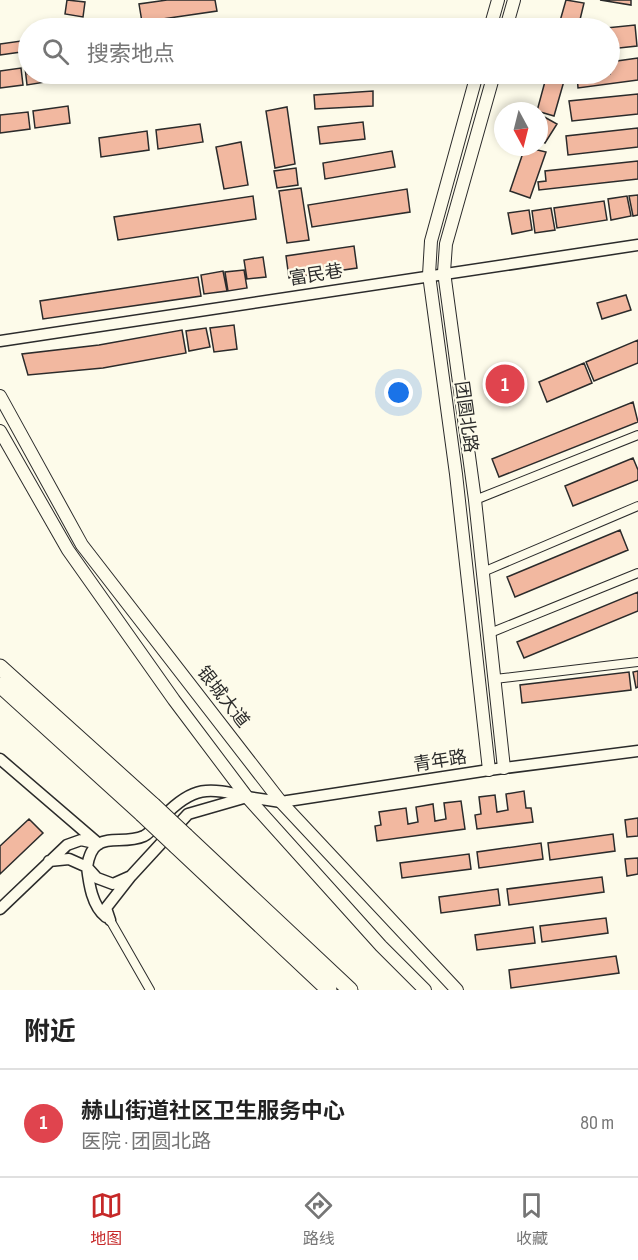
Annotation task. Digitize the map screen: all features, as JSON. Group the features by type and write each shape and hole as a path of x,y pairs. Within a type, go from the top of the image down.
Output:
{"highway":[{"path":"0,667 181,841 350,990"},
{"path":"0,685 147,809"},
{"path":"181,841 329,990"}],"main road":[{"path":"493,18 498,0"},
{"path":"509,18 514,0"},
{"name":"团圆北路","path":"474,84 431,241 429,275 456,474 489,770"},
{"name":"团圆北路","path":"491,84 446,244 444,272 476,500 504,768"},
{"name":"银城大道","path":"0,396 82,545 281,801 457,990"},
{"path":"0,431 68,550 174,700 247,797 381,946 425,990"}],"street":[{"name":"富民巷","path":"0,341 638,244"},
{"path":"476,500 638,435"},
{"path":"483,572 638,506"},
{"path":"490,633 638,573"},
{"path":"495,679 638,662"},
{"name":"青年路","path":"0,909 67,845 81,840 99,844 112,839 130,840 146,835 180,800 212,788 247,797 281,801 489,770 638,752"},
{"path":"0,759 99,844 89,853 87,867 89,885 101,913 110,920"},
{"path":"150,990 110,920 106,908 131,876 188,814 247,797"},
{"path":"49,861 69,859 87,867 97,879 113,884 131,876"}],"building":[{"path":"67,0 85,2 83,17 65,14"},
{"path":"167,0 215,0 217,11 169,18 141,18 139,4"},
{"path":"566,0 584,3 580,18 561,18"},
{"path":"600,0 631,0 631,5"},
{"path":"635,25 637,46 620,48 620,27"},
{"path":"18,41 18,52 0,55 0,44"},
{"path":"638,58 638,80 620,82 620,61"},
{"path":"18,68 18,84 23,85 0,88 0,71"},
{"path":"544,84 563,84 554,116 548,114 548,102 539,102"},
{"path":"578,84 608,84 578,88"},
{"path":"373,91 373,106 315,109 314,95"},
{"path":"638,94 638,114 572,121 569,101"},
{"path":"68,106 70,123 35,128 33,111"},
{"path":"287,107 295,164 275,168 266,111"},
{"path":"28,112 30,129 0,133 0,115"},
{"path":"548,119 557,124 548,138"},
{"path":"363,122 365,139 320,144 318,127"},
{"path":"200,124 203,142 158,149 156,130"},
{"path":"638,128 638,147 568,155 566,136"},
{"path":"147,131 149,150 101,157 99,138"},
{"path":"241,142 248,185 224,189 216,147"},
{"path":"392,151 395,167 325,179 323,163"},
{"path":"522,156 545,156 530,198 510,191"},
{"path":"638,161 638,179 539,190 538,182 546,181 545,171"},
{"path":"296,168 298,185 277,188 274,171"},
{"path":"301,188 309,240 287,243 279,191"},
{"path":"407,189 410,212 312,227 308,205"},
{"path":"638,195 638,215 633,216 629,196"},
{"path":"253,196 256,219 118,240 114,217"},
{"path":"627,196 631,216 611,220 608,199"},
{"path":"604,201 607,220 557,228 554,208"},
{"path":"551,208 555,230 535,233 532,211"},
{"path":"529,210 532,230 512,234 508,213"},
{"path":"354,246 357,268 289,278 286,256"},
{"path":"263,257 266,277 247,279 244,260"},
{"path":"244,270 247,288 228,291 225,272"},
{"path":"223,271 227,291 204,294 201,275"},
{"path":"198,277 201,296 43,319 40,301"},
{"path":"626,295 631,310 602,319 597,303"},
{"path":"234,325 237,349 214,352 210,328"},
{"path":"206,328 210,347 189,351 186,331"},
{"path":"182,330 186,353 103,368 28,375 22,354 99,345"},
{"path":"638,340 638,363 594,381 586,362"},
{"path":"584,363 592,383 547,402 539,382"},
{"path":"633,402 638,422 499,477 492,459"},
{"path":"633,458 638,470 638,480 573,506 565,486"},
{"path":"620,530 628,550 515,597 507,577"},
{"path":"638,592 638,611 524,658 517,642"},
{"path":"638,671 638,687 636,688 633,672"},
{"path":"629,672 631,690 522,703 520,685"},
{"path":"524,791 526,808 531,808 533,822 477,829 475,815 481,814 479,797 495,795 497,812 508,810 506,794"},
{"path":"461,801 465,829 377,841 375,826 381,825 379,812 406,808 408,824 418,822 416,807 433,804 435,821 446,819 444,803"},
{"path":"638,818 638,836 627,837 625,820"},
{"path":"29,819 43,833 0,874 0,846"},
{"path":"613,834 615,851 550,860 548,843"},
{"path":"541,843 543,859 479,868 477,852"},
{"path":"469,854 471,869 402,878 400,863"},
{"path":"638,858 638,874 627,876 625,859"},
{"path":"602,877 604,892 509,905 507,889"},
{"path":"498,889 500,905 441,913 439,897"},
{"path":"606,918 608,933 542,942 540,926"},
{"path":"533,927 535,943 477,950 475,935"},
{"path":"616,956 619,973 511,988 509,970"}],"place":[{"name":"赫山街道社区卫生服务中心","path":"505,384"}]}
